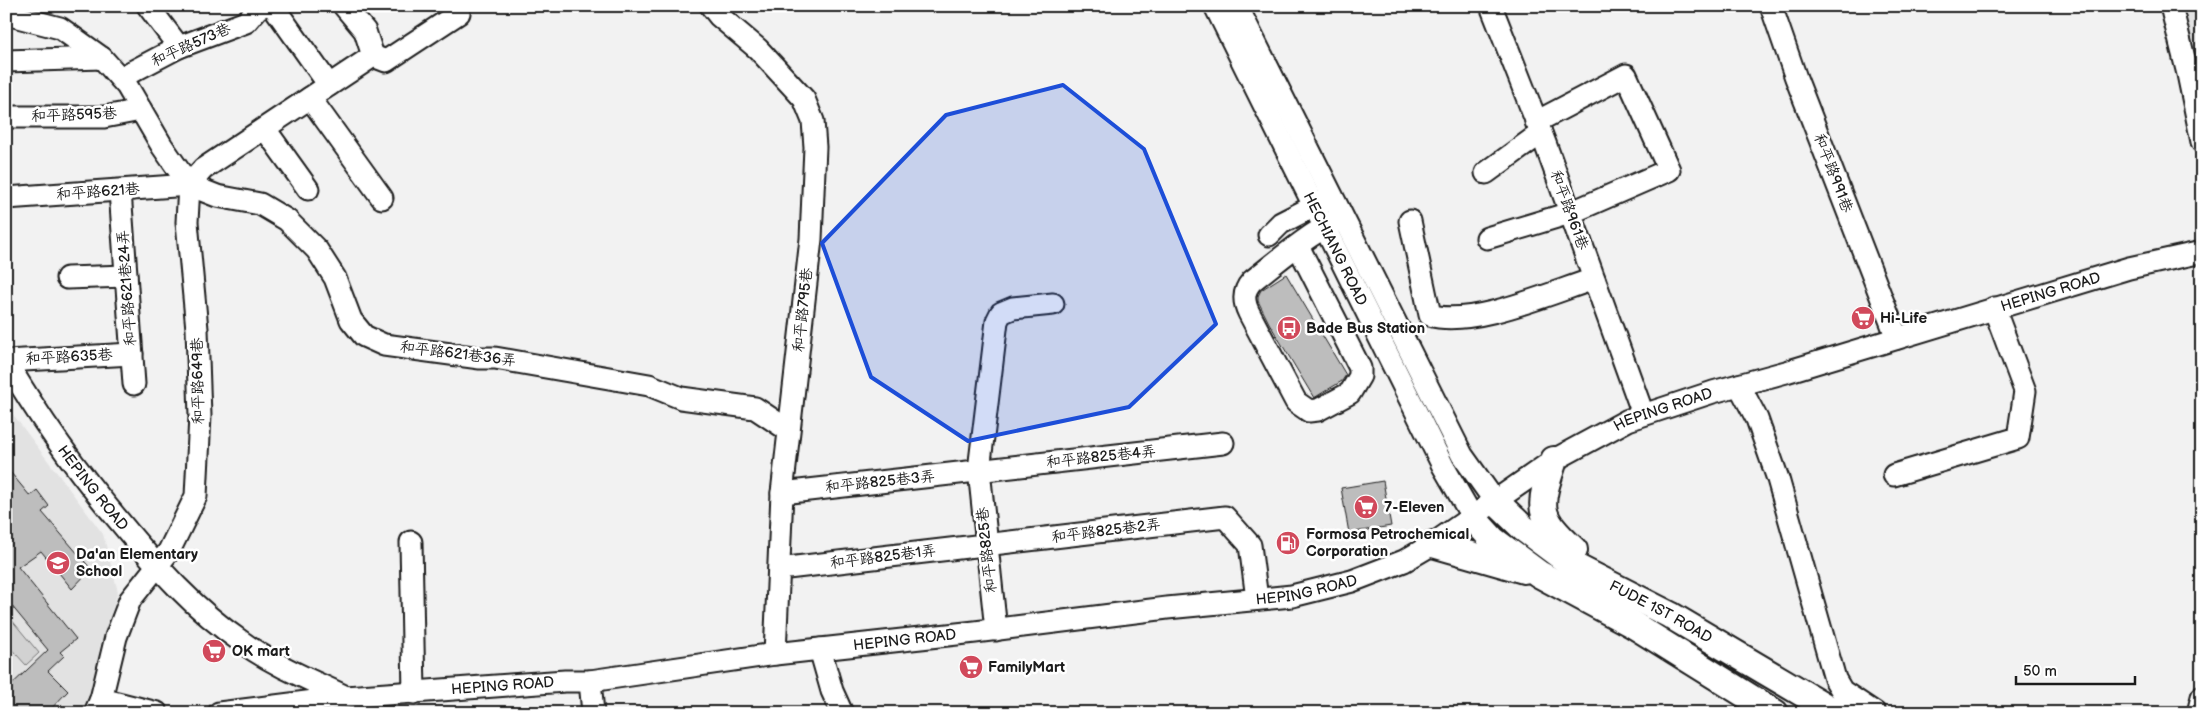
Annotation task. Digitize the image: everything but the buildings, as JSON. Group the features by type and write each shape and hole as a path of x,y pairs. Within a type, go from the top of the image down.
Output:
{"main road":[{"path":"1554,460 1542,494 1546,520 1553,531 1578,553 1670,614"},
{"name":"FUDE 1ST ROAD","path":"1494,500 1523,528 1574,566 1670,614 1836,713"},
{"name":"FUDE 1ST ROAD","path":"1473,518 1493,540 1539,574 1632,624 1754,704 1775,713"},
{"path":"1434,544 1539,574"}],"street":[{"path":"148,6 179,47"},
{"path":"344,6 365,31 373,56"},
{"name":"和平路795巷","path":"711,6 719,16 758,49 804,99 813,121 815,147 812,238 782,493 775,654"},
{"name":"HECHIANG ROAD","path":"1214,6 1443,466 1473,518"},
{"name":"HECHIANG ROAD","path":"1237,6 1462,455 1494,500"},
{"name":"和平路961巷","path":"1491,6 1644,414"},
{"name":"和平路991巷","path":"1772,6 1796,78 1897,338"},
{"path":"2171,6 2202,142"},
{"path":"262,7 329,85"},
{"name":"和平路573巷","path":"120,78 179,47 246,22 262,7"},
{"path":"373,56 386,61 459,13"},
{"path":"6,14 60,28 102,58 127,86 162,146 189,185 203,169 373,56"},
{"path":"6,61 102,58"},
{"path":"1486,172 1538,128 1626,75 1669,170 1570,213 1487,238"},
{"path":"310,98 382,198"},
{"name":"和平路595巷","path":"6,117 104,117 141,110"},
{"path":"265,129 308,189"},
{"name":"和平路621巷36弄","path":"189,185 217,196 260,204 287,220 316,250 331,271 352,320 364,336 378,342 437,353 495,358 649,385 681,398 755,408 788,430"},
{"name":"和平路621巷","path":"6,198 189,185"},
{"name":"和平路649巷","path":"98,706 116,637 130,600 169,551 196,496 200,416 197,329 187,222 189,185"},
{"name":"和平路621巷24弄","path":"120,191 134,384"},
{"path":"1298,246 1360,368 1360,376 1350,393 1318,410 1309,411 1296,402 1246,307 1244,298 1247,287 1272,247 1281,223 1333,197"},
{"path":"1272,247 1298,246 1324,227 1343,217"},
{"path":"1410,221 1430,315 1442,319 1484,315 1594,279"},
{"name":"HEPING ROAD","path":"219,713 338,703 414,693 565,681 590,681 775,654 996,630 1167,608 1292,596 1352,581 1404,561 1473,518 1494,500 1554,460 1628,420 1739,384 2129,268 2202,252"},
{"path":"67,278 126,276"},
{"name":"和平路825巷","path":"996,630 979,470 997,321 1001,313 1013,308 1053,304"},
{"path":"1894,475 2018,438 2025,390 1994,308"},
{"name":"和平路635巷","path":"6,361 132,354"},
{"name":"HEPING ROAD","path":"6,361 32,406 78,472 157,567 190,600 242,643 299,675 338,703"},
{"path":"1739,384 1757,419 1778,479 1835,678 1842,691 1875,713"},
{"name":"和平路825巷4弄","path":"979,470 1223,443"},
{"name":"和平路825巷3弄","path":"782,493 979,470"},
{"name":"和平路825巷2弄","path":"987,545 1225,517 1250,545 1258,599"},
{"path":"411,542 414,693"},
{"name":"和平路825巷1弄","path":"778,569 987,545"},
{"path":"820,649 832,691 842,713"},
{"path":"590,681 593,713"},
{"path":"2198,713 2202,697"},
{"path":"98,706 157,713"}],"highlighted area":[{"path":"1063,85 1144,149 1216,324 1129,407 968,441 871,377 822,243 946,115"}],"shaded area":[{"path":"2175,6 2202,6 2202,162"},
{"name":"Da'an Elementary School","path":"6,405 103,534 118,592 100,647 94,696 87,713 6,713"},
{"path":"6,613 39,653 26,665 6,643"}],"place":[{"name":"Hi-Life","path":"1863,318"},
{"name":"Bade Bus Station","path":"1289,328"},
{"name":"7-Eleven","path":"1366,507"},
{"name":"Formosa Petrochemical Corporation","path":"1288,543"},
{"name":"Da'an Elementary School","path":"58,563"},
{"name":"OK mart","path":"214,651"},
{"name":"FamilyMart","path":"971,667"}]}
